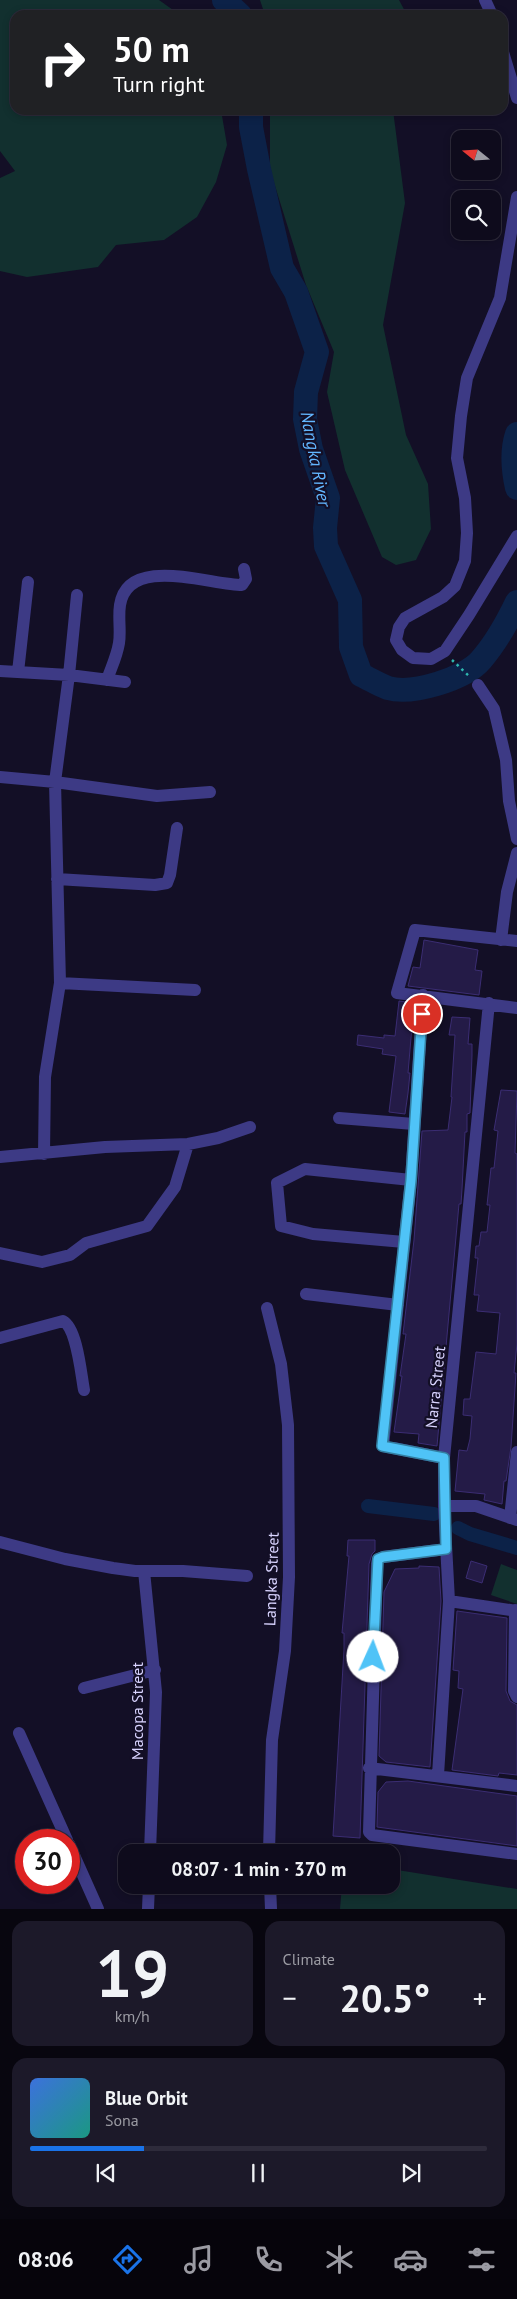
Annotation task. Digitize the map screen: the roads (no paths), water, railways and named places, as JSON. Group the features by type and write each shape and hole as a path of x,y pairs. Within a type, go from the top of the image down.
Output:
{"street":[{"path":"508,69 517,98"},
{"path":"515,539 444,651 431,659 412,658 402,650 396,640 399,627 405,618 443,597 455,586 465,561 467,533 465,498 457,458 461,416 467,378 500,298 517,197"},
{"path":"107,680 119,641 120,604 126,589 141,579 156,575 242,585 246,579 244,570"},
{"path":"18,672 28,582"},
{"path":"44,1154 45,1077 60,983 55,782 77,595"},
{"path":"0,671 69,675 125,682"},
{"path":"478,685 494,709 506,760 508,801 517,839"},
{"path":"0,778 55,782 157,796 210,792"},
{"path":"57,878 155,885 167,882 170,875 177,828"},
{"path":"501,940 507,892 517,853"},
{"path":"517,941 416,930 398,993 517,1008"},
{"path":"60,983 195,990"},
{"path":"423,996 411,1180 382,1446 444,1458"},
{"name":"Narra Street","path":"438,1775 449,1602 444,1506 444,1458 489,1003"},
{"path":"339,1118 414,1124"},
{"path":"0,1157 104,1147 188,1144 218,1138 250,1128"},
{"path":"0,1253 42,1262 70,1255 86,1243 148,1226 175,1187 188,1144"},
{"path":"404,1242 313,1234 281,1226 277,1183 305,1170 411,1180"},
{"path":"306,1294 398,1305"},
{"name":"Langka Street","path":"267,1308 281,1364 288,1425 289,1568 285,1651 272,1740 269,1844"},
{"path":"0,1338 63,1321 68,1324 72,1332 84,1390"},
{"path":"444,1506 476,1506 514,1519 517,1452"},
{"path":"0,1542 65,1559 113,1568 247,1576"},
{"path":"446,1549 378,1559 369,1768 369,1832 372,1835 517,1854"},
{"name":"Macopa Street","path":"144,1571 156,1692 150,1844"},
{"path":"449,1602 516,1611 514,1691 517,1697"},
{"path":"84,1688 155,1670"},
{"path":"19,1733 62,1829"},
{"path":"369,1768 517,1786"},
{"path":"80,1869 98,1909"},
{"path":"148,1909 149,1894"},
{"path":"270,1894 271,1909"}],"waterway":[{"name":"Nangka River","path":"224,0 235,10"},
{"name":"Nangka River","path":"251,115 251,127 259,169 282,268 296,292 317,352 306,392 305,419 311,449 328,498 325,528 326,546 350,600 351,647 361,675 385,687 398,690 424,687 451,679 473,667 481,660 501,632 517,602"},
{"name":"Nangka River","path":"517,434 513,461 517,488"},
{"path":"368,1506 434,1514"},
{"path":"458,1528 470,1534 517,1548"}]}
